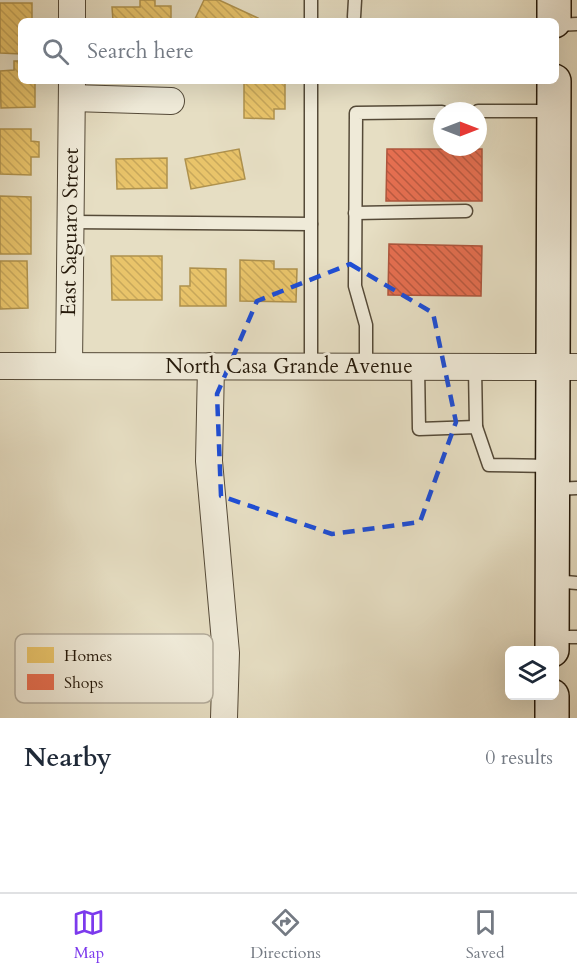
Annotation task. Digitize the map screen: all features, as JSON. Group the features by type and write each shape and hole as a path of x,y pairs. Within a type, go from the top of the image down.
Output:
{"main road":[{"path":"554,0 555,18"},
{"path":"554,96 565,367 561,481 565,582 561,642"},
{"path":"552,700 552,718"}],"street":[{"path":"72,0 72,18"},
{"name":"East Saguaro Street","path":"69,366 72,90 171,101"},
{"name":"North Casa Grande Avenue","path":"0,366 565,367"},
{"path":"211,366 209,461 226,652 224,718"}],"lane":[{"path":"311,0 311,18"},
{"path":"354,17 355,0"},
{"path":"559,23 577,24"},
{"path":"311,84 311,366"},
{"path":"487,109 554,96"},
{"path":"366,366 366,324 355,286 356,112 433,112"},
{"path":"355,213 466,211"},
{"path":"70,222 311,224"},
{"path":"418,366 418,429 476,427"},
{"path":"475,367 476,427 489,465 561,481"}],"highlighted area":[{"path":"350,264 433,313 456,422 420,522 332,534 221,496 217,394 257,301"}],"building: Homes":[{"path":"140,0 155,0 155,6 171,6 171,18 113,18 112,7 140,7"},
{"path":"204,0 219,0 258,18 195,18"},
{"path":"0,3 32,3 32,18 18,18 18,54 0,53"},
{"path":"14,61 18,61 18,84 35,84 35,107 1,108 0,71 14,70"},
{"path":"244,84 285,84 285,109 274,109 274,119 244,118"},
{"path":"0,129 31,129 31,141 39,142 39,157 31,157 31,175 0,174"},
{"path":"239,149 245,179 191,189 185,159"},
{"path":"167,158 167,188 117,189 116,159"},
{"path":"0,196 31,197 31,254 0,254"},
{"path":"111,256 162,256 162,300 112,300"},
{"path":"240,260 274,261 274,269 297,269 296,302 240,301"},
{"path":"0,261 27,261 28,308 0,309"},
{"path":"190,268 226,269 226,306 180,306 180,286 190,286"}],"building: Shops":[{"path":"387,149 433,149 433,156 482,156 482,201 386,201"},
{"path":"389,244 482,246 481,296 388,295"}]}
